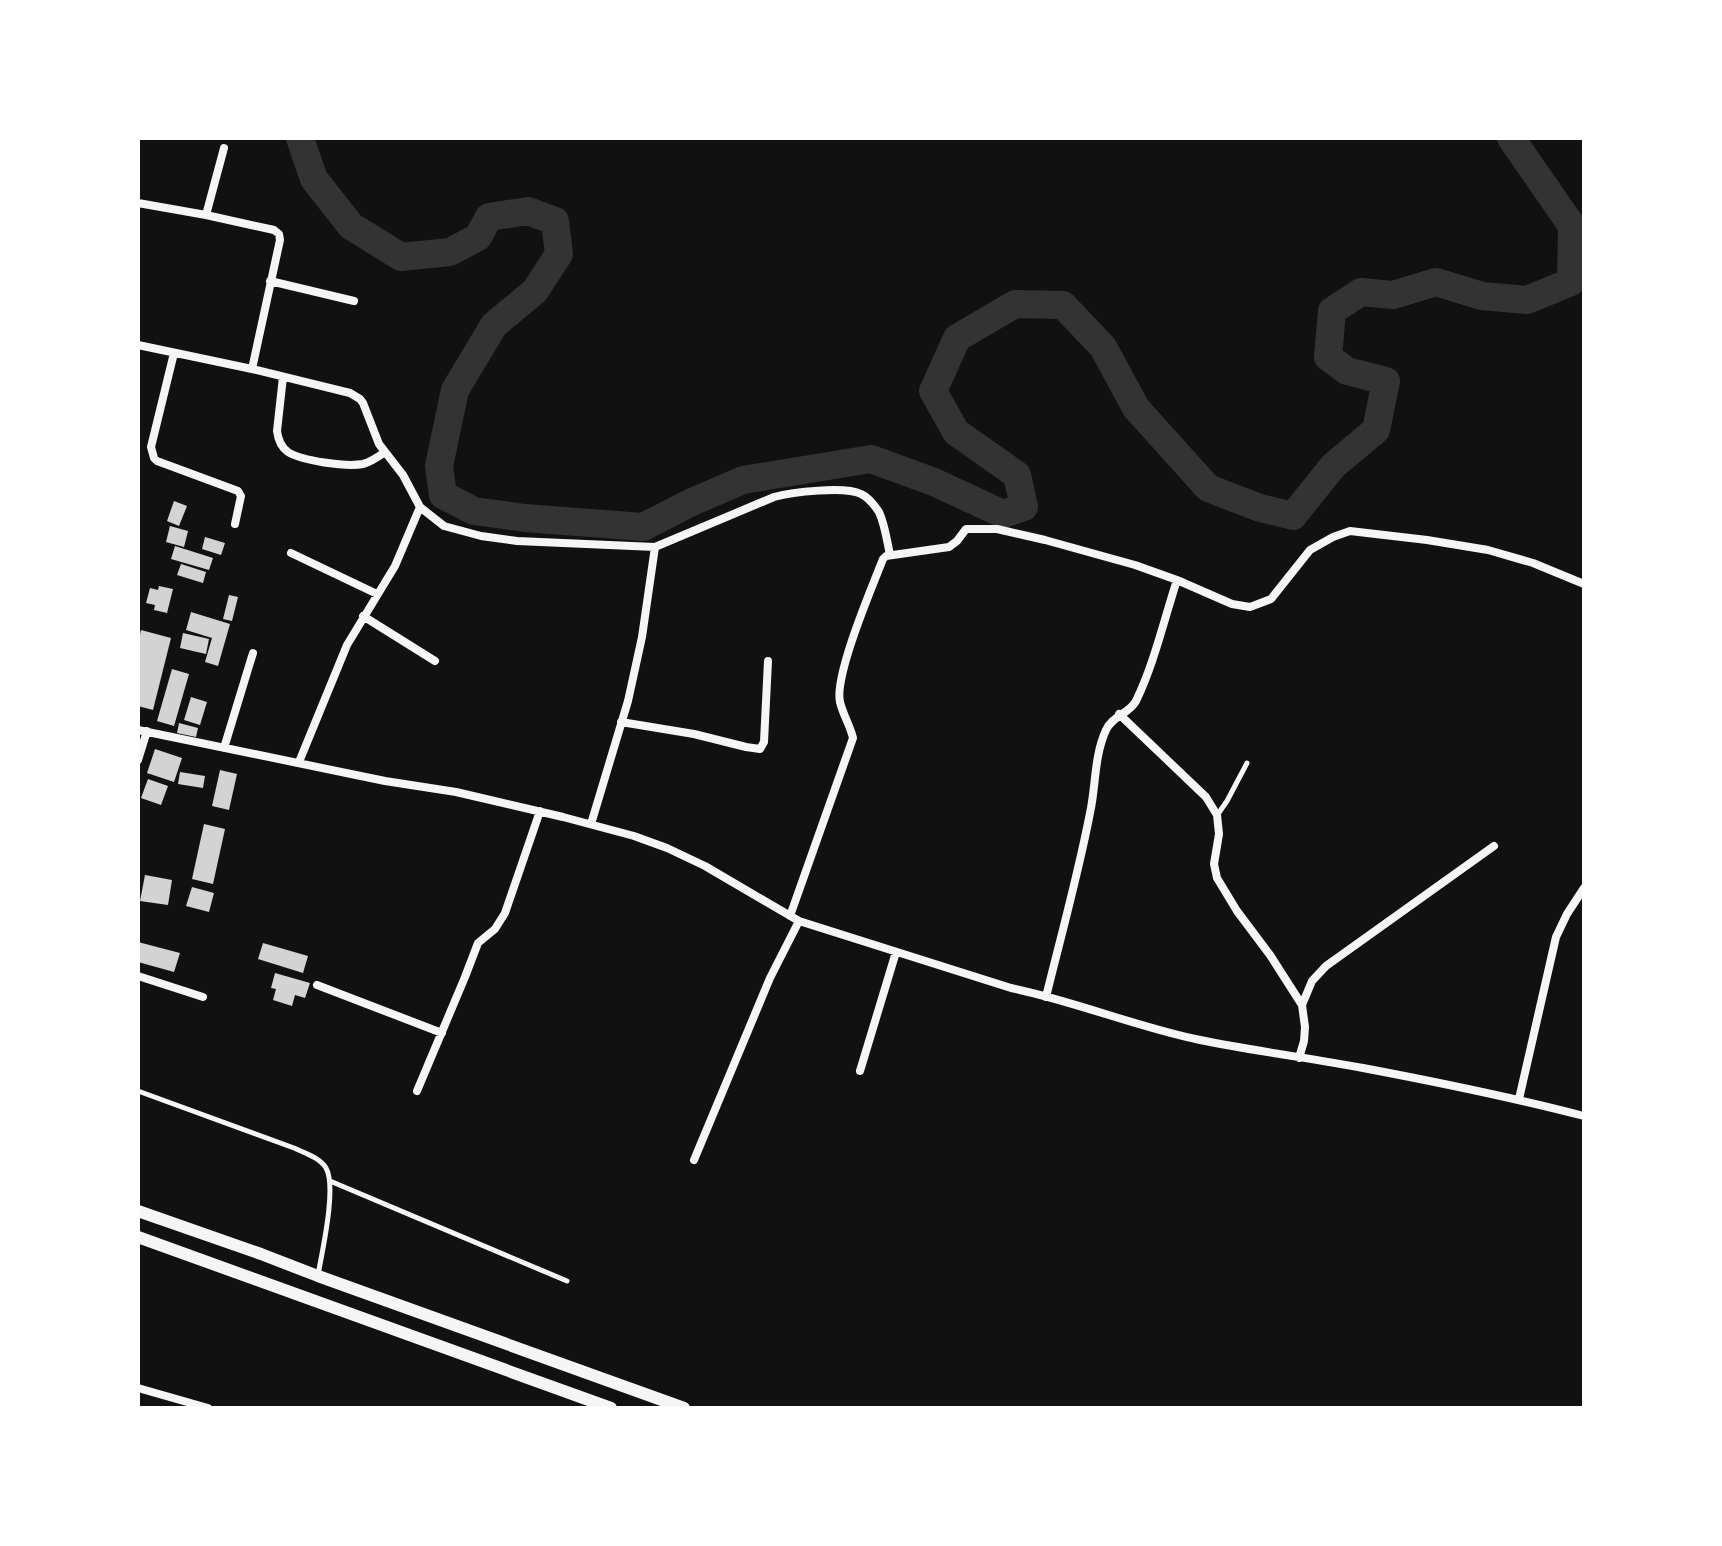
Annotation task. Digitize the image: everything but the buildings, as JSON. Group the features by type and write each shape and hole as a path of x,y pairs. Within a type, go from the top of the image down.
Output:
{"street":[{"path":"206,215 224,148"},
{"path":"138,203 206,215 274,230 279,234 252,369"},
{"path":"270,281 354,301"},
{"path":"138,345 350,393 360,399 376,437 403,475 420,507 444,526 517,541 655,547 774,497 790,493 843,491 862,494 879,512 890,555"},
{"path":"174,353 151,447 152,454 157,461 238,491 241,496 235,524"},
{"path":"283,377 277,431 286,451 312,459 352,464 365,463 385,452"},
{"path":"299,762 347,645 395,566 420,507"},
{"path":"790,916 853,738 839,701 840,682 878,570 883,559 890,555 949,547 966,529 997,529 1135,565 1232,604 1250,607 1271,599 1310,550 1350,531 1488,550 1533,563 1584,584"},
{"path":"591,824 642,637 655,547"},
{"path":"291,553 377,594"},
{"path":"1046,997 1091,809 1095,771 1106,727 1119,714 1132,708 1137,699 1177,580"},
{"path":"363,616 435,661"},
{"path":"224,748 253,653"},
{"path":"621,722 760,749 764,742 768,661"},
{"path":"1119,714 1206,797 1217,815 1219,834 1214,864 1217,878 1302,1005 1305,1027 1299,1058"},
{"path":"138,760 142,730 540,811 634,836 705,866 799,921 1011,988 1186,1037 1360,1067 1519,1099 1584,1116"},
{"path":"417,1091 478,943 495,929 505,913 540,811"},
{"path":"1302,1005 1312,981 1326,966 1494,846"},
{"path":"1519,1099 1556,937 1584,888"},
{"path":"694,1160 770,978 799,921"},
{"path":"860,1071 896,952"},
{"path":"138,976 203,997"},
{"path":"317,985 442,1033"},
{"path":"138,1211 684,1408"},
{"path":"138,1237 611,1408"},
{"path":"138,1388 208,1408"}],"lane":[{"path":"1217,815 1247,763"},
{"path":"138,1091 280,1143 324,1165 330,1181 327,1227 318,1276"},
{"path":"330,1181 567,1281"}],"waterway":[{"path":"300,138 314,179 351,226 401,257 450,252 478,237 489,217 528,211 555,221 559,254 535,291 494,325 455,390 439,466 443,495 474,511 643,527 743,480 871,459 934,482 1003,514 1024,507 1017,475 956,432 933,391 957,338 1015,304 1063,305 1103,347 1136,408 1208,488 1260,508 1293,516 1333,466 1376,430 1386,381 1347,371 1328,357 1332,311 1361,292 1393,295 1436,282 1482,296 1527,300 1571,282 1572,226 1511,138"}]}
